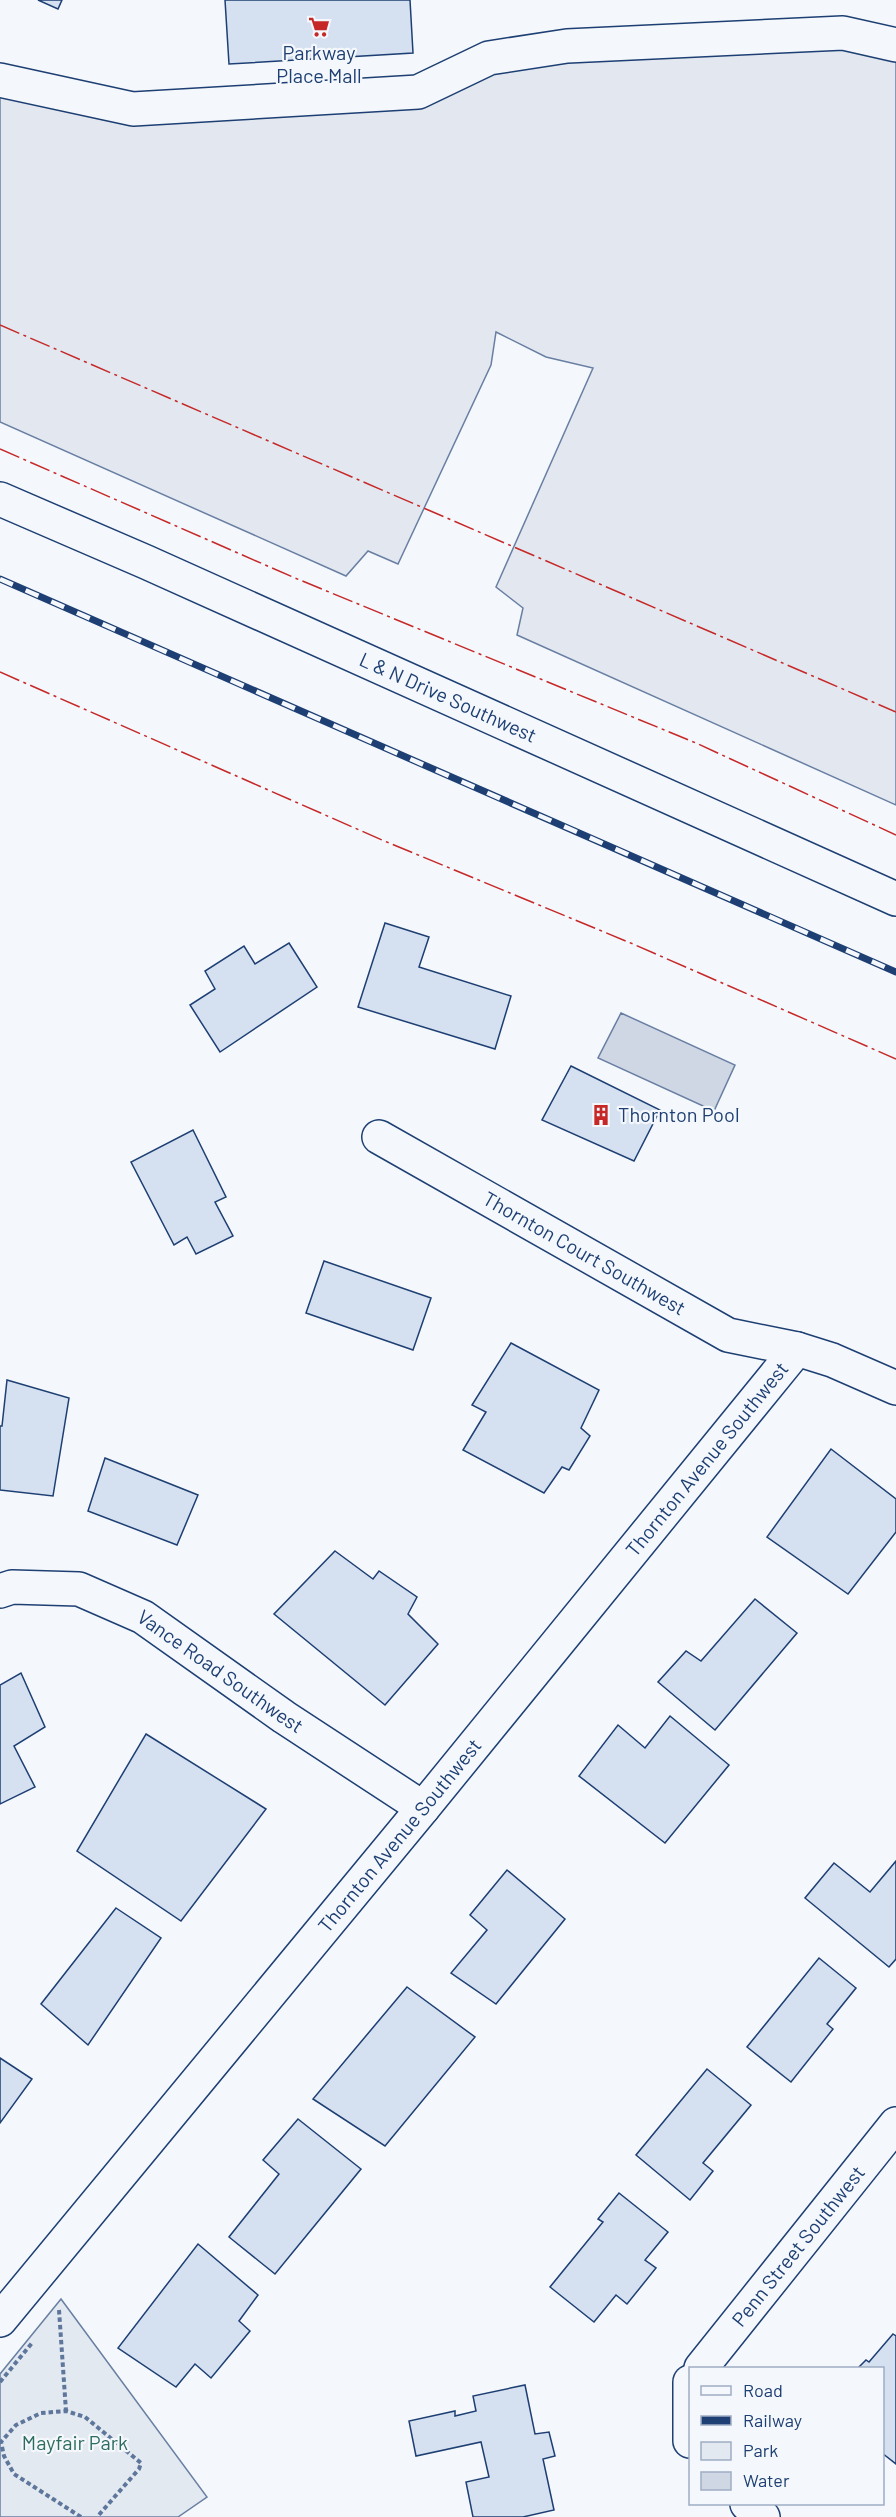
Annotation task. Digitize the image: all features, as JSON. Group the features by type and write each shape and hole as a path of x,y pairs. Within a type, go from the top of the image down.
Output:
{"street":[{"path":"0,80 133,109 418,92 489,58 567,46 843,33 896,45"},
{"name":"L & N Drive Southwest","path":"0,500 164,570 896,899"},
{"name":"Thornton Court Southwest","path":"379,1137 728,1335 797,1349 832,1360 896,1388"},
{"name":"Thornton Avenue Southwest","path":"0,2320 423,1808 797,1349"},
{"name":"Vance Road Southwest","path":"0,1591 12,1587 80,1589 143,1617 284,1717 423,1808"},
{"name":"Penn Street Southwest","path":"703,2367 896,2124"},
{"path":"748,2505 763,2517"}],"path":[{"path":"58,2310 66,2411"},
{"path":"81,2517 14,2474 4,2456 1,2442 16,2426 41,2413 66,2411 85,2417 141,2463 139,2469 97,2517"}],"green space":[{"name":"Mayfair Park","path":"61,2299 207,2497 178,2517 0,2517 0,2374"}],"shaded area":[{"path":"896,45 896,805 517,635 523,608 496,587 593,368 546,357 496,332 491,365 398,564 368,551 346,576 0,422 0,80 133,109 418,92 489,58"}],"water":[{"path":"621,1013 735,1065 714,1111 598,1058"}],"building":[{"path":"38,0 62,0 58,9"},
{"name":"Parkway Place Mall","path":"225,0 410,0 413,53 229,64"},
{"path":"385,923 429,937 419,967 511,996 495,1049 358,1007"},
{"path":"289,943 317,987 220,1052 190,1005 215,989 205,971 244,946 255,964"},
{"name":"Thornton Pool","path":"571,1066 660,1110 634,1161 542,1120"},
{"path":"193,1130 226,1197 215,1202 233,1236 196,1254 187,1237 174,1245 131,1162"},
{"path":"324,1261 431,1298 413,1350 306,1313"},
{"path":"511,1343 599,1390 581,1428 590,1436 569,1470 562,1467 544,1493 463,1450 486,1412 472,1405"},
{"path":"7,1380 69,1398 53,1496 0,1490 0,1426 2,1426"},
{"path":"831,1449 896,1499 896,1532 848,1594 767,1537"},
{"path":"105,1458 198,1495 177,1545 88,1511"},
{"path":"335,1551 373,1579 379,1571 417,1597 408,1614 438,1644 385,1705 274,1614"},
{"path":"755,1599 797,1633 715,1730 658,1682 686,1651 701,1661"},
{"path":"21,1673 45,1727 14,1746 35,1787 0,1804 0,1685"},
{"path":"670,1716 729,1765 665,1843 579,1776 618,1725 645,1748"},
{"path":"146,1734 266,1809 181,1921 77,1851"},
{"path":"896,1861 896,1959 889,1967 805,1898 834,1863 870,1892"},
{"path":"507,1870 565,1919 496,2004 451,1973 487,1930 470,1915"},
{"path":"116,1908 161,1938 88,2045 41,2004"},
{"path":"819,1958 856,1988 827,2024 833,2029 791,2082 747,2047"},
{"path":"407,1987 475,2037 385,2146 313,2099"},
{"path":"0,2058 32,2079 0,2123"},
{"path":"707,2069 751,2105 703,2163 713,2171 690,2200 636,2155"},
{"path":"298,2119 361,2169 275,2274 229,2237 279,2174 263,2160"},
{"path":"619,2193 668,2232 645,2260 656,2268 627,2304 616,2295 594,2322 550,2287 603,2222 598,2219"},
{"path":"198,2244 258,2295 239,2321 250,2331 211,2378 195,2364 176,2387 118,2348"},
{"path":"893,2334 896,2336 896,2464 884,2455 884,2367 859,2367 866,2360 869,2362"},
{"path":"525,2385 535,2434 549,2432 555,2456 543,2459 554,2510 523,2517 473,2517 466,2482 489,2477 481,2442 416,2456 409,2421 455,2411 455,2416 476,2411 473,2396"}],"railway":[{"path":"0,579 896,972"}],"power":[{"path":"0,325 896,712"},
{"path":"0,449 295,578 696,743 896,835"},
{"path":"0,672 382,840 633,944 896,1059"}],"place":[{"name":"Parkway Place Mall","path":"319,27"},
{"name":"Thornton Pool","path":"601,1115"}]}
